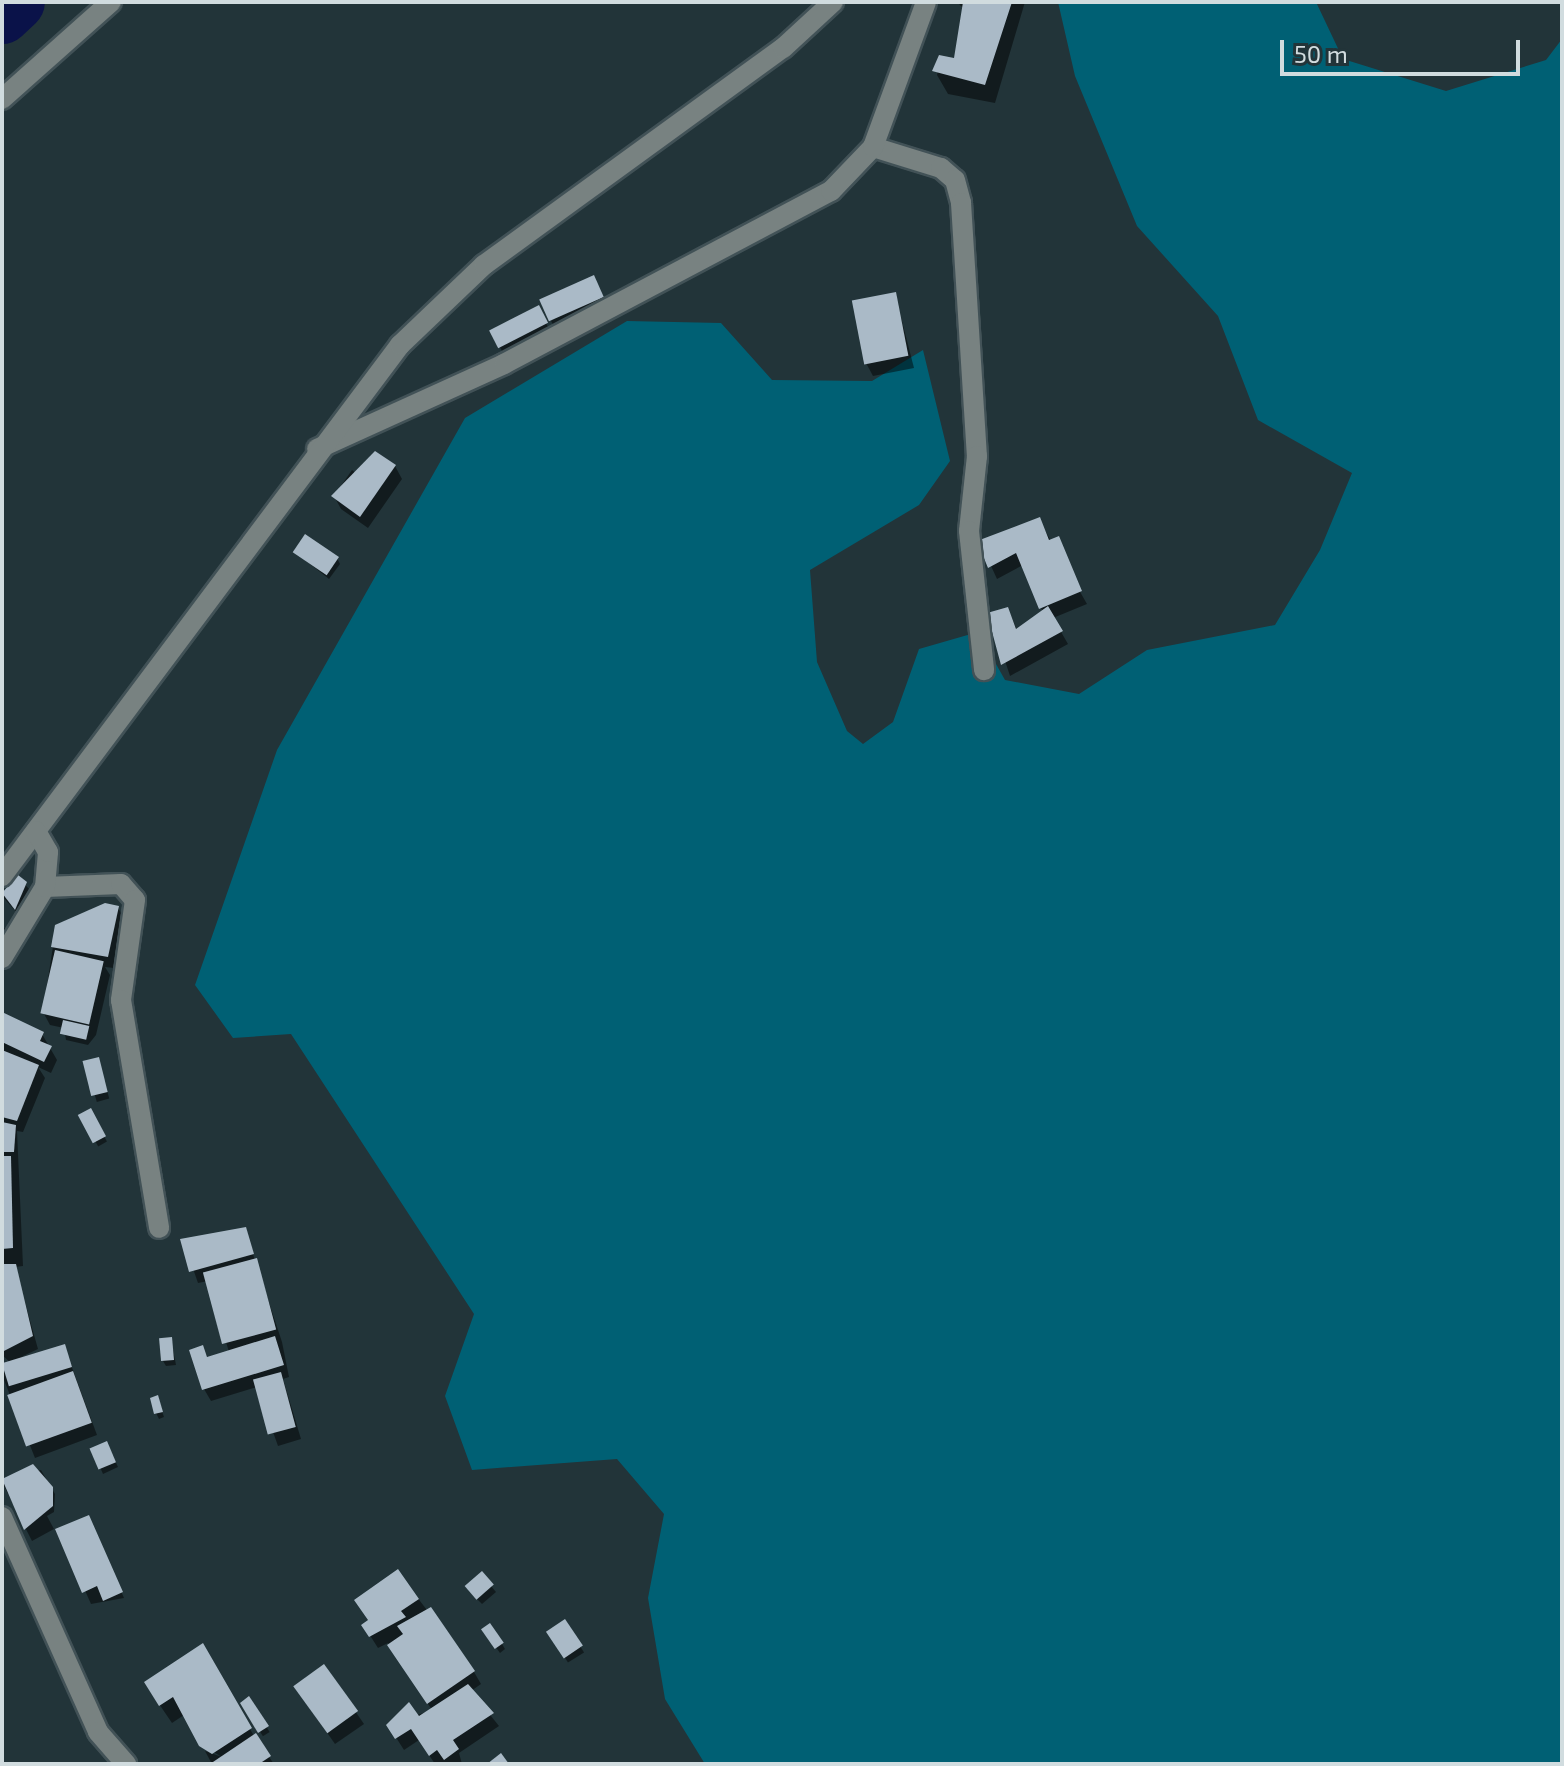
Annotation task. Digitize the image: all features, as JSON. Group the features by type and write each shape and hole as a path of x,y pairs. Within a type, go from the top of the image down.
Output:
{"street":[{"path":"2,99 111,2"},
{"path":"2,876 317,449 400,345 484,265 783,48 833,2"},
{"path":"317,449 504,364 831,191 873,147 926,2"},
{"path":"873,147 941,168 955,180 961,203 977,456 969,531 984,670"},
{"path":"2,958 45,887 48,852 36,831"},
{"path":"45,887 121,884 135,900 121,1000 159,1228"},
{"path":"2,1517 98,1732 126,1764"}],"shaded area":[{"path":"1058,2 1316,2 1343,59 1446,91 1546,60 1562,39 1562,1764 705,1764 665,1699 648,1598 664,1514 617,1459 472,1470 445,1396 474,1314 291,1034 233,1038 195,985 277,750 465,418 627,321 721,323 772,380 872,381 923,350 950,461 919,505 810,570 817,662 847,731 863,744 893,722 919,649 978,632 1005,680 1079,694 1147,650 1275,625 1320,550 1352,473 1258,420 1218,316 1137,226 1075,76"}],"building":[{"path":"963,2 1012,2 985,85 932,71 939,55 954,58"},
{"path":"594,275 604,297 549,321 539,299"},
{"path":"896,292 908,356 864,364 852,301"},
{"path":"539,305 548,323 498,348 489,330"},
{"path":"375,451 396,465 360,517 331,496"},
{"path":"1040,517 1049,540 1059,536 1082,591 1039,609 1016,553 988,568 977,541"},
{"path":"305,534 339,557 327,575 293,552"},
{"path":"1048,606 1063,631 1001,665 987,613 1008,607 1016,629"},
{"path":"18,875 27,882 15,910 2,893"},
{"path":"105,903 119,906 108,957 51,947 55,925"},
{"path":"55,950 104,961 89,1025 40,1013"},
{"path":"2,1012 44,1032 40,1041 52,1046 44,1062 2,1042"},
{"path":"63,1020 89,1026 86,1040 60,1034"},
{"path":"2,1050 39,1065 17,1121 2,1117"},
{"path":"99,1057 108,1092 91,1096 83,1061"},
{"path":"91,1108 106,1136 93,1143 78,1115"},
{"path":"2,1122 16,1125 14,1152 2,1152"},
{"path":"2,1156 11,1156 13,1248 2,1249"},
{"path":"246,1227 254,1254 189,1272 180,1239"},
{"path":"257,1258 276,1329 222,1344 203,1272"},
{"path":"2,1264 16,1264 33,1336 2,1352"},
{"path":"275,1336 284,1365 202,1390 189,1350 203,1345 207,1357"},
{"path":"172,1337 174,1360 161,1361 159,1338"},
{"path":"65,1344 72,1367 9,1386 2,1363"},
{"path":"73,1371 92,1423 26,1447 7,1395"},
{"path":"281,1372 296,1427 268,1435 253,1380"},
{"path":"158,1395 163,1412 154,1414 150,1398"},
{"path":"107,1441 116,1462 98,1470 90,1448"},
{"path":"33,1464 53,1487 53,1506 24,1530 2,1479"},
{"path":"89,1515 123,1592 103,1601 97,1586 82,1593 55,1529"},
{"path":"398,1569 419,1599 401,1611 406,1617 369,1637 361,1625 368,1620 354,1600"},
{"path":"482,1571 494,1585 476,1600 465,1586"},
{"path":"431,1607 475,1671 427,1704 387,1645 403,1634 397,1626"},
{"path":"565,1619 583,1646 564,1658 546,1632"},
{"path":"490,1623 504,1643 495,1649 481,1629"},
{"path":"203,1643 252,1728 212,1754 199,1746 173,1697 159,1706 144,1682"},
{"path":"324,1664 358,1711 327,1733 293,1686"},
{"path":"468,1684 494,1713 453,1740 459,1749 444,1760 437,1750 429,1756 411,1729 395,1739 386,1725 409,1702 419,1716"},
{"path":"249,1696 269,1726 258,1733 240,1703"},
{"path":"256,1733 271,1756 259,1764 210,1764"},
{"path":"501,1753 509,1764 487,1764"}],"waterway":[{"path":"2,15 16,2"}]}
